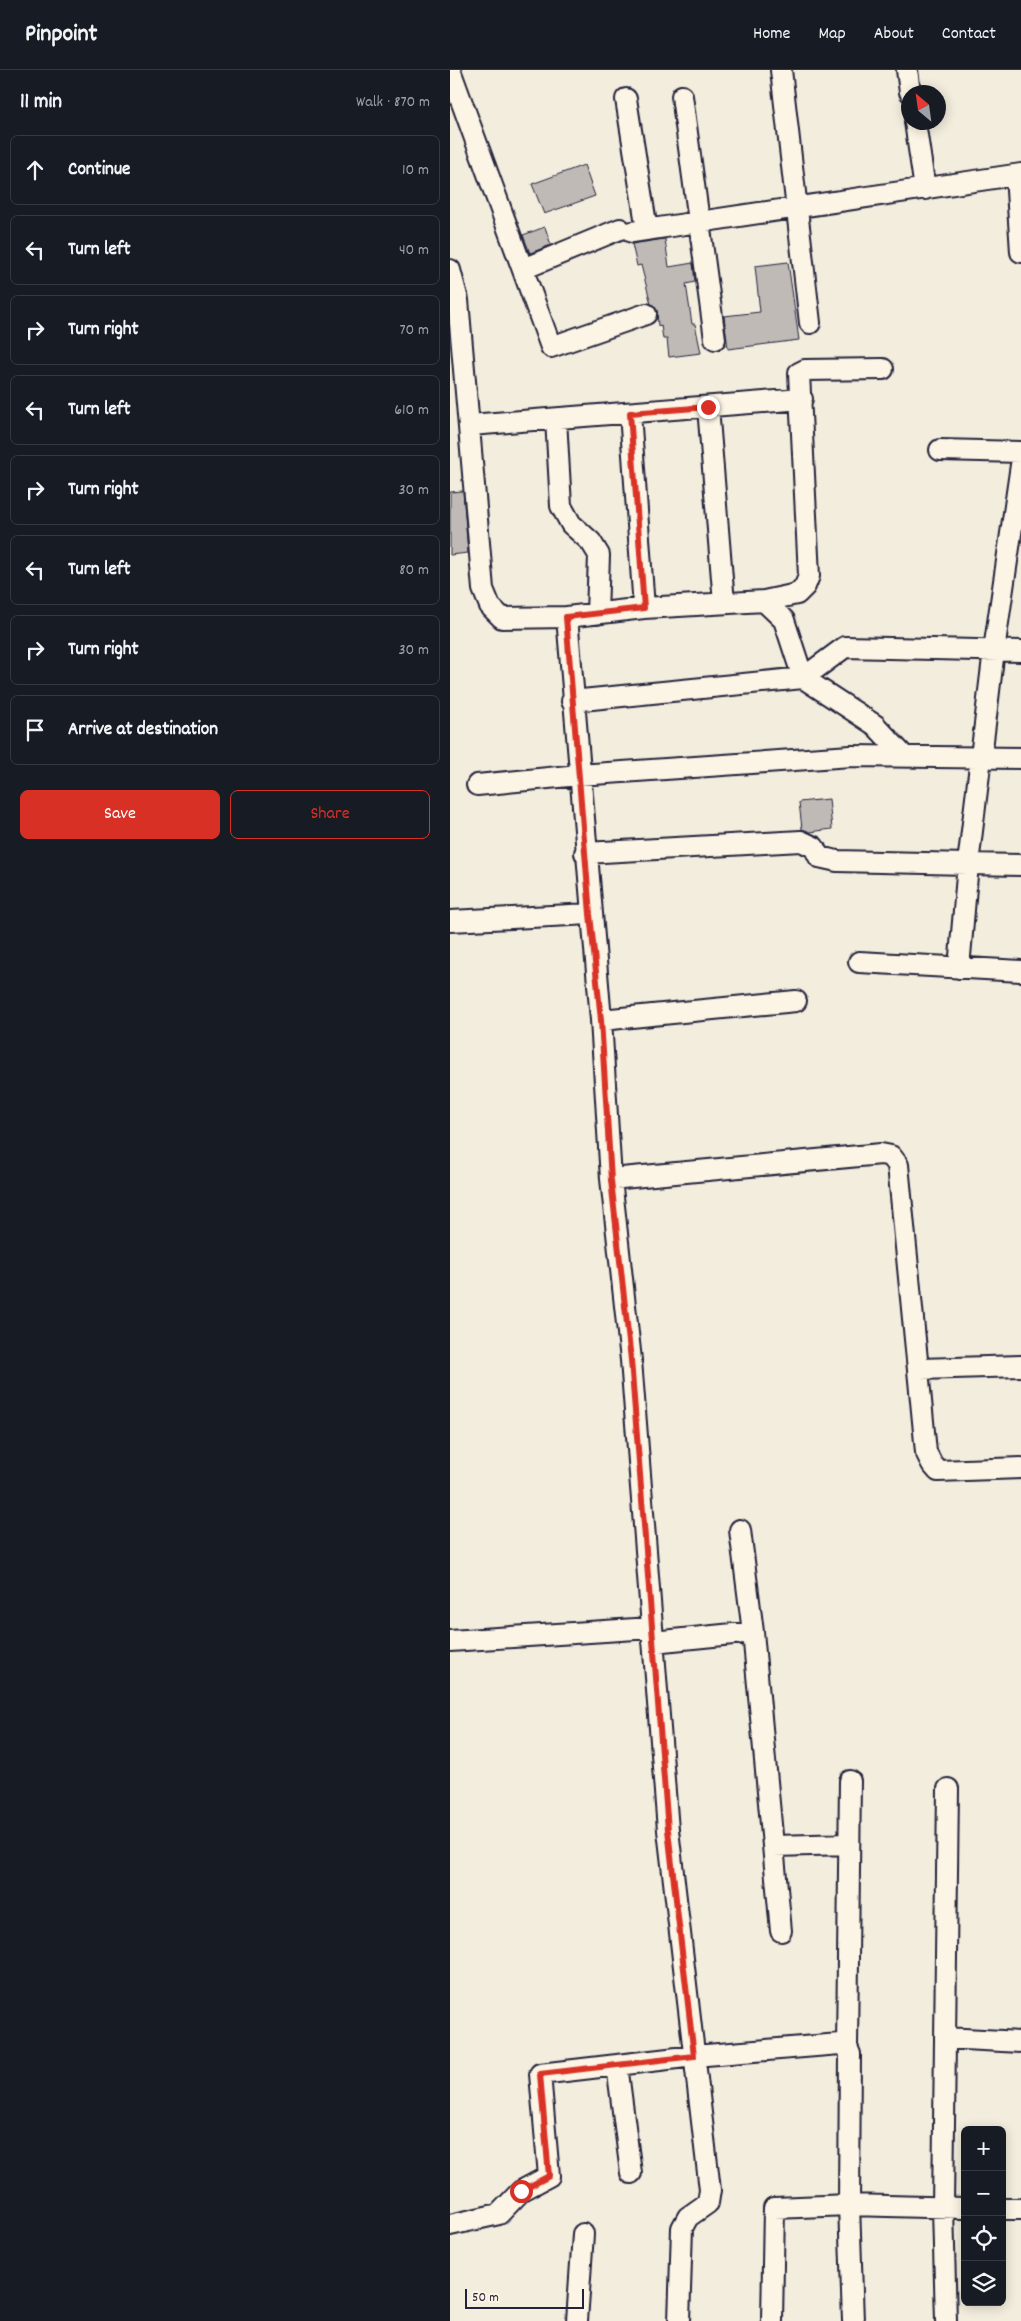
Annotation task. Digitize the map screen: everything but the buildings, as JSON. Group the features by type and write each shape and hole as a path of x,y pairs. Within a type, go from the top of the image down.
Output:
{"street":[{"path":"450,70 551,347 646,314"},
{"path":"781,70 810,324"},
{"path":"906,70 909,85"},
{"path":"682,96 715,339"},
{"path":"626,99 633,230"},
{"path":"916,130 925,189"},
{"path":"523,269 633,230 698,224 1018,174 1021,252"},
{"path":"450,270 458,300 483,589 490,606 502,618 566,617 644,608 764,601 797,594 806,586 810,576 802,399 799,374 802,371 883,369"},
{"path":"470,425 802,399"},
{"path":"708,407 724,603"},
{"path":"630,413 644,608"},
{"path":"556,418 561,506 571,524 591,542 598,555 597,614"},
{"path":"940,450 1021,452"},
{"path":"959,968 968,864 994,650 1015,542 1021,465"},
{"path":"764,601 784,620 803,678 875,725 903,756"},
{"path":"566,617 590,914 601,1020 611,1180 631,1360 668,1830 710,2190 708,2203 688,2217 682,2228 679,2321"},
{"path":"572,701 803,678 845,647 1021,651"},
{"path":"477,785 578,775 851,756 1021,758"},
{"path":"585,853 801,841 814,847 820,857 837,861 1021,865"},
{"path":"450,921 590,914"},
{"path":"859,962 1021,971"},
{"path":"601,1020 796,1001"},
{"path":"611,1180 881,1154 891,1156 898,1165 904,1243 920,1369 926,1452 938,1471 1021,1468"},
{"path":"920,1369 1021,1366"},
{"path":"740,1530 753,1632 781,1931"},
{"path":"450,1641 753,1632"},
{"path":"850,1781 847,2047 850,2054 850,2205 853,2321"},
{"path":"946,2321 943,2208 948,1789"},
{"path":"774,1846 849,1844"},
{"path":"945,2038 1021,2042"},
{"path":"450,2225 499,2214 521,2191 549,2176 540,2074 694,2056 840,2044 847,2047"},
{"path":"617,2065 631,2173"},
{"path":"772,2321 774,2208 850,2205 961,2208"},
{"path":"1006,2209 1021,2209"},
{"path":"577,2321 583,2234"}],"route":[{"path":"521,2191 549,2176 540,2074 694,2056 686,1970 668,1830 631,1360 611,1180 601,1020 590,914 566,617 644,608 630,413 708,407"}]}
